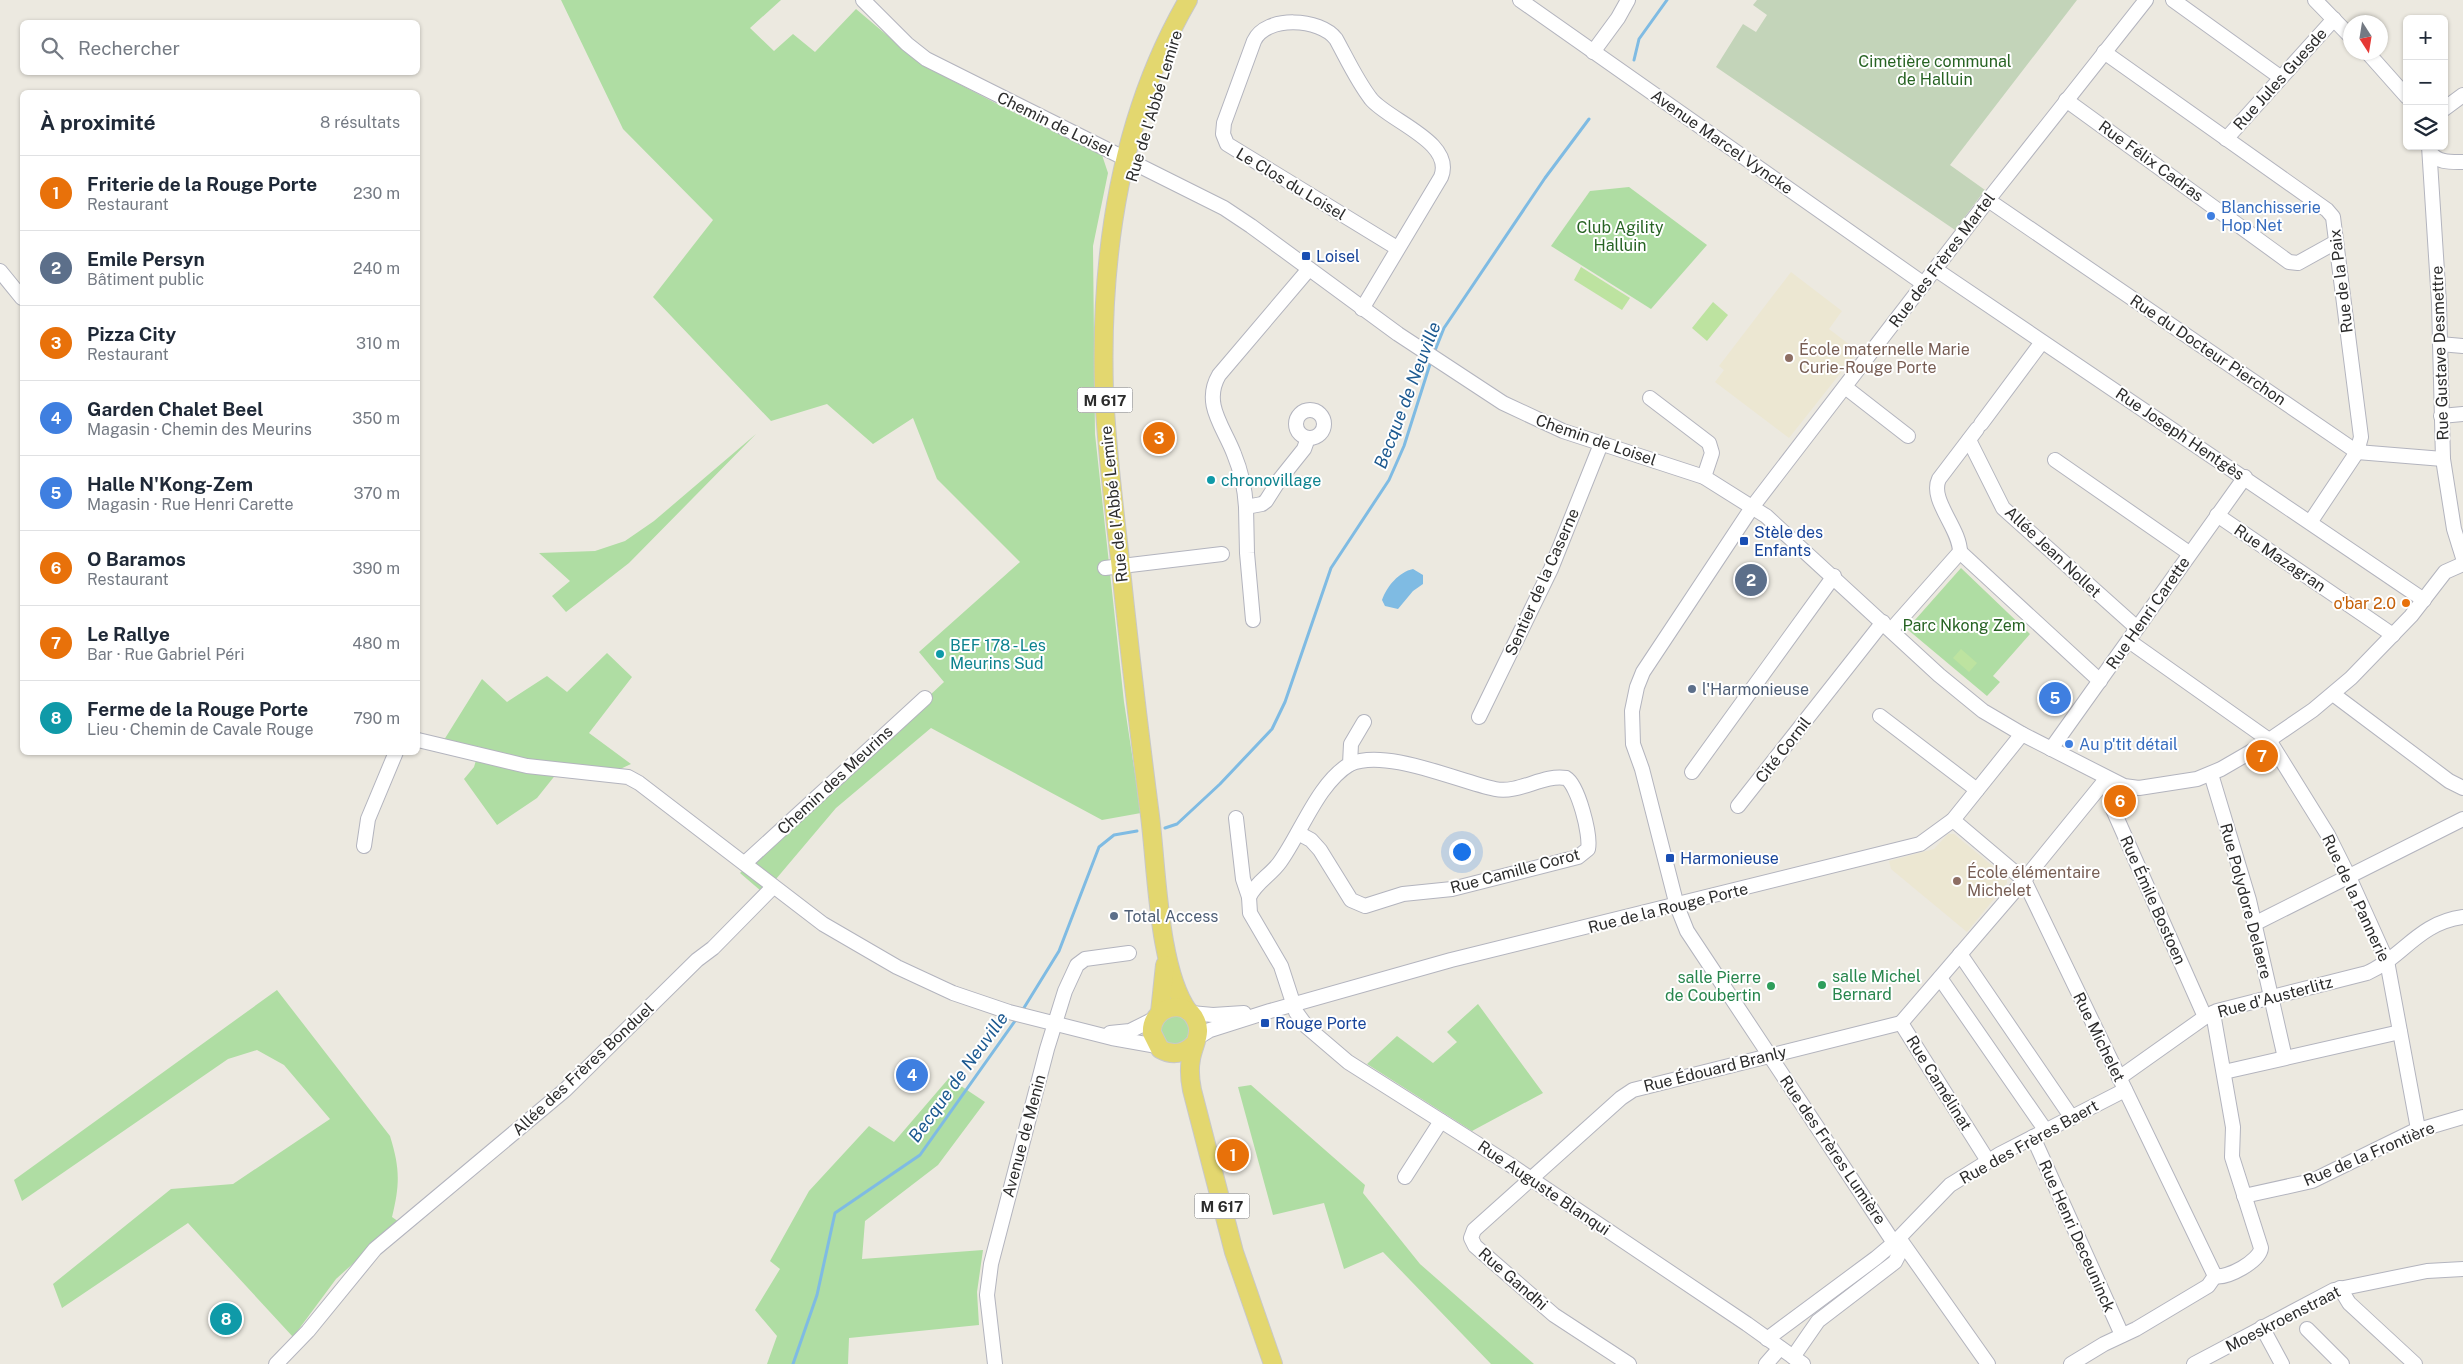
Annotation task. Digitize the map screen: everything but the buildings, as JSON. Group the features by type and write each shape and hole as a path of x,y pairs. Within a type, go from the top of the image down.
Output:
{"main road":[{"name":"Rue de l'Abbé Lemire","path":"1188,0 1130,161 1118,245 1113,339 1118,566 1148,734 1150,812 1166,953 1180,997 1198,1024 1190,1068 1192,1090 1234,1252 1273,1364"},
{"name":"Rue de l'Abbé Lemire","path":"1166,953 1157,1015 1152,1033 1180,1076 1216,1224 1228,1266 1262,1364"},
{"path":"1157,1015 1176,1007 1189,1012"},
{"path":"1162,1049 1183,1052 1195,1041"}],"street":[{"name":"Chemin de Loisel","path":"863,0 907,44 932,63 1230,212 1420,349 1520,412 1563,431 1704,477 1753,506 1834,576 1957,690 1998,721 2128,788 2189,782 2211,774 2269,740 2333,694 2393,635 2446,572 2463,564"},
{"name":"Avenue Marcel Vyncke","path":"1520,0 1924,284"},
{"path":"1594,52 1628,0"},
{"name":"Rue des Frères Martel","path":"1677,906 1642,769 1633,744 1631,720 1635,696 1643,672 1753,506 1988,200 2146,0"},
{"path":"2173,0 2280,77"},
{"path":"2323,2 2343,29"},
{"name":"Rue Jules Guesde","path":"2226,139 2334,19"},
{"name":"Le Clos du Loisel","path":"1362,308 1441,177 1444,167 1440,153 1373,101 1336,39 1329,32 1305,22 1270,27 1261,31 1254,40 1224,123 1223,134 1227,144 1397,248"},
{"name":"Rue de la Paix","path":"2104,52 2327,210 2335,222 2361,437 2357,452 2311,521"},
{"path":"2374,60 2403,92"},
{"path":"2448,106 2463,95"},
{"name":"Rue Félix Cadras","path":"2066,100 2289,262 2298,263 2336,242"},
{"name":"Rue Gustave Desmettre","path":"2429,150 2440,344 2443,459 2454,530 2463,558"},
{"path":"2430,150 2436,158 2444,162 2463,162"},
{"name":"Rue du Docteur Pierchon","path":"1988,200 2357,452 2443,459"},
{"path":"1253,620 1247,559 1246,507 1238,464 1214,411 1212,398 1214,385 1219,375 1309,269"},
{"name":"Rue Joseph Hentgès","path":"1935,269 2311,521 2424,600"},
{"path":"0,270 20,295"},
{"path":"2042,342 1936,485 1938,496 1958,537 1960,552 2100,681"},
{"path":"2440,344 2463,346"},
{"path":"1845,387 1908,436"},
{"path":"1650,398 1709,444 1712,454 1704,477"},
{"path":"2441,416 2463,414"},
{"name":"Allée Jean Nollet","path":"1976,431 2003,508 2137,628"},
{"path":"1246,507 1262,504 1266,501 1280,479 1304,449 1308,438"},
{"name":"Sentier de la Caserne","path":"1479,717 1550,569 1601,444"},
{"path":"2055,460 2189,553"},
{"name":"Rue Henri Carette","path":"2051,749 2244,477"},
{"name":"Rue Mazagran","path":"2217,515 2393,635"},
{"name":"Cité Cornil","path":"1738,806 1887,626 1960,552"},
{"path":"1118,566 1222,554"},
{"path":"1692,772 1834,576"},
{"path":"2129,641 2269,740"},
{"path":"2333,694 2449,782 2463,788"},
{"name":"Chemin des Meurins","path":"745,863 925,698"},
{"path":"1880,716 1977,790"},
{"path":"1249,896 1256,886 1277,866 1331,780 1350,764 1351,744 1364,722"},
{"name":"Rue de la Rouge Porte","path":"1195,1041 1215,1028 1450,960 1677,906 1914,846 1931,838 1954,820 2022,734"},
{"path":"420,740 527,766 628,777 639,783 823,924 880,958 953,993 1009,1012 1162,1049"},
{"name":"Rue de la Pannerie","path":"2269,740 2328,835 2349,876 2387,962 2418,1130"},
{"path":"364,846 368,819 395,755"},
{"name":"Rue Camille Corot","path":"1298,832 1316,844 1351,900 1365,906 1403,894 1452,889 1578,858 1588,849 1589,840 1576,791 1572,782 1566,778 1502,790 1401,764 1369,760 1350,764"},
{"name":"Rue Polydore Delaere","path":"2211,774 2254,924 2285,1058"},
{"name":"Rue Camélinat","path":"1988,1161 1901,1023 2110,779"},
{"name":"Rue Émile Bostoen","path":"2110,779 2111,805 2209,1015 2224,1072 2233,1126 2232,1157 2261,1248 2260,1254 2228,1275 2220,1278 2214,1276"},
{"name":"Rue Auguste Blanqui","path":"1236,818 1244,879 1249,896 1250,914 1283,971 1293,1005 1302,1022 1348,1062 1442,1121 1798,1361"},
{"path":"2254,924 2463,819"},
{"name":"Rue Michelet","path":"1954,820 2024,880 2214,1276"},
{"name":"Allée des Frères Bonduel","path":"276,1364 308,1331 363,1262 396,1230 565,1090 774,887"},
{"name":"Rue des Frères Lumière","path":"1677,906 1683,924 1696,946 1769,1056 1897,1240 1988,1364"},
{"name":"Rue d'Austerlitz","path":"2122,1084 2209,1015 2270,997 2362,974 2387,962 2418,935 2444,922 2463,917"},
{"name":"Avenue de Menin","path":"995,1364 987,1295 990,1270 1065,991 1077,966 1085,959 1129,953"},
{"path":"1960,954 2072,1118"},
{"path":"1940,978 2046,1131"},
{"name":"Rue de la Rouge Porte","path":"1189,1012 1221,1015 1270,1011"},
{"path":"1095,1033 1130,1031 1157,1015"},
{"name":"Rue Édouard Branly","path":"1529,1179 1621,1098 1633,1090 1901,1023"},
{"path":"2224,1072 2400,1032"},
{"name":"Rue des Frères Baert","path":"1768,1339 1805,1313 1897,1240 1950,1185 1988,1161 2072,1118 2122,1084"},
{"name":"Rue de la Frontière","path":"2244,1196 2312,1181 2418,1130 2463,1117"},
{"path":"1405,1177 1442,1121"},
{"name":"Rue Henri Deceuninck","path":"2033,1137 2122,1335"},
{"name":"Rue Gandhi","path":"1529,1179 1474,1230 1472,1242 1554,1315 1629,1364"},
{"path":"1798,1361 1818,1321 1898,1259 1900,1252 1897,1240"},
{"path":"2427,1271 2463,1260"},
{"name":"Moeskroenstraat","path":"2194,1364 2340,1288 2427,1271 2463,1269"},
{"path":"2071,1364 2208,1286 2214,1276"},
{"path":"2340,1288 2350,1303 2415,1364"},
{"path":"2262,1327 2282,1364"},
{"path":"2307,1329 2342,1364"},
{"path":"1766,1364 1780,1348"}],"shaded area":[{"name":"École maternelle Marie Curie-Rouge Porte","path":"1791,272 1842,311 1829,329 1858,351 1789,438 1715,382 1724,370 1719,366"},
{"name":"École élémentaire Michelet","path":"1948,834 1954,834 2007,878 2007,883 1967,932 1891,869 1889,861 1934,849"}],"green space":[{"path":"561,0 781,0 750,28 774,51 793,34 815,52 856,9 921,64 1001,106 1102,155 1108,173 1093,246 1095,434 1124,702 1141,813 1102,820 931,728 836,808 776,879 761,891 740,873 944,682 919,652 1020,562 937,479 913,418 873,444 827,404 771,421 653,297 713,220 623,129"},
{"name":"Cimetière communal de Halluin","path":"1757,0 2077,0 1950,165 1985,190 1955,230 1716,67 1743,24 1756,32 1767,15 1753,5"},
{"name":"Club Agility Halluin","path":"1629,187 1707,245 1651,309 1551,246 1590,191"},
{"path":"1581,267 1630,298 1622,310 1574,280"},
{"path":"1713,302 1728,315 1707,341 1692,328"},
{"path":"756,434 629,563 566,612 552,596 570,581 539,553 595,551 625,541 654,521"},
{"name":"Parc Nkong Zem","path":"1961,568 2030,634 1993,676 2000,682 1987,696 1907,629"},
{"path":"1961,649 1977,663 1969,672 1953,658"},
{"path":"607,653 632,677 589,733 631,764 616,771 561,768 537,798 497,825 464,779 474,767 480,747 444,740 482,679 507,702 547,676 567,692"},
{"path":"277,990 390,1136 396,1158 398,1176 392,1217 399,1222 336,1279 293,1337 188,1223 62,1308 53,1284 171,1189 233,1184 330,1119 284,1065 257,1050 228,1059 22,1201 14,1180"},
{"path":"1478,1004 1543,1093 1472,1131 1367,1064 1397,1036 1433,1063 1457,1042 1447,1032"},
{"path":"1175,1016 1185,1020 1189,1030 1185,1040 1175,1044 1165,1040 1161,1030 1165,1020"},
{"path":"949,1078 985,1102 938,1165 865,1221 862,1259 983,1250 977,1292 979,1325 849,1338 848,1364 767,1364 777,1336 755,1310 780,1269 770,1261 809,1191 869,1126 894,1142"},
{"path":"1251,1085 1365,1185 1363,1193 1420,1264 1534,1364 1491,1364 1383,1252 1344,1269 1324,1203 1273,1215 1238,1087"}],"water":[{"path":"1413,569 1423,575 1423,584 1413,591 1398,609 1385,606 1382,600 1390,585 1398,576"}],"waterway":[{"name":"Becque de Neuville","path":"1634,60 1639,39 1667,0"},
{"name":"Becque de Neuville","path":"1434,353 1444,328 1545,178 1589,119"},
{"name":"Becque de Neuville","path":"1165,828 1177,824 1220,784 1272,729 1285,702 1331,568 1389,480 1404,446 1431,361"},
{"name":"Becque de Neuville","path":"1022,1011 1059,951 1099,847 1114,835 1137,831"},
{"name":"Becque de Neuville","path":"793,1364 817,1295 835,1213 920,1155 1017,1018"}],"place":[{"name":"Blanchisserie Hop Net","path":"2211,216"},
{"name":"Loisel","path":"1306,256"},
{"name":"École maternelle Marie Curie-Rouge Porte","path":"1789,358"},
{"name":"Pizza City","path":"1159,438"},
{"name":"chronovillage","path":"1211,480"},
{"name":"Stèle des Enfants","path":"1744,541"},
{"name":"Emile Persyn","path":"1751,580"},
{"name":"o'bar 2.0","path":"2406,603"},
{"name":"BEF 178 - Les Meurins Sud","path":"940,654"},
{"name":"l'Harmonieuse","path":"1692,689"},
{"name":"Halle N'Kong-Zem","path":"2055,698"},
{"name":"Au p'tit détail","path":"2069,744"},
{"name":"Le Rallye","path":"2262,756"},
{"name":"O Baramos","path":"2120,801"},
{"name":"Harmonieuse","path":"1670,858"},
{"name":"École élémentaire Michelet","path":"1957,881"},
{"name":"Total Access","path":"1114,916"},
{"name":"salle Michel Bernard","path":"1822,985"},
{"name":"salle Pierre de Coubertin","path":"1771,986"},
{"name":"Rouge Porte","path":"1265,1023"},
{"name":"Garden Chalet Beel","path":"912,1075"},
{"name":"Friterie de la Rouge Porte","path":"1233,1155"},
{"name":"Ferme de la Rouge Porte","path":"226,1319"}]}
